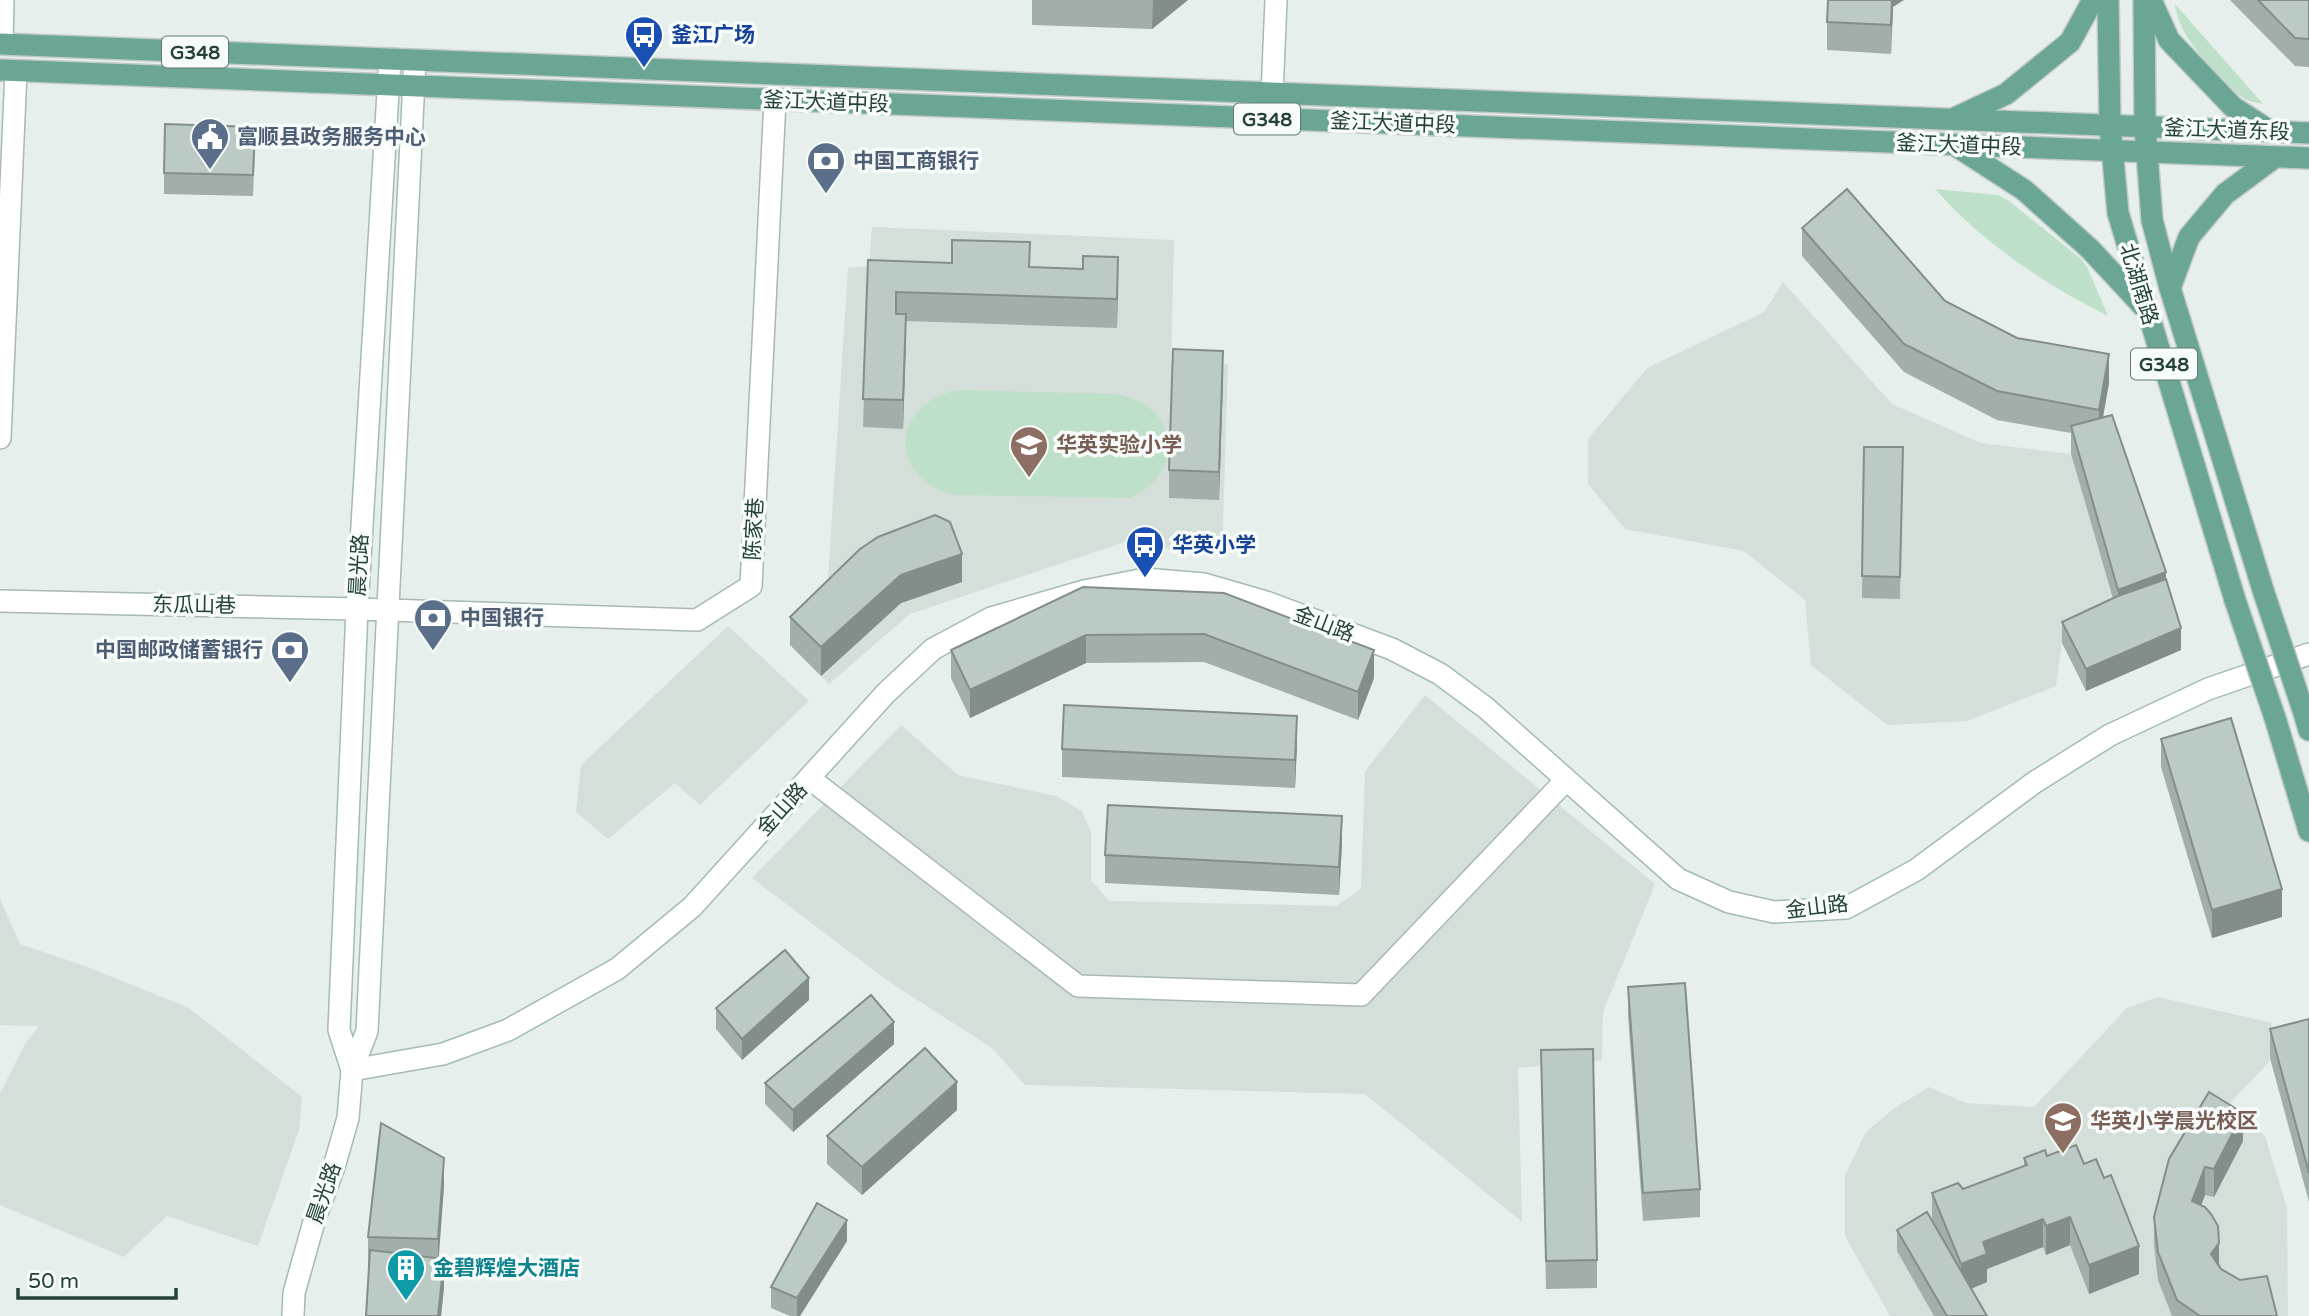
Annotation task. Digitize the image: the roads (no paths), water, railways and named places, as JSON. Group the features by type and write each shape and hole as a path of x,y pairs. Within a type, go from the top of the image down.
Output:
{"main road":[{"path":"1953,119 2006,94 2070,42 2093,0"},
{"name":"北湖南路","path":"2108,0 2110,126 2118,213 2235,600 2276,721 2309,831"},
{"name":"北湖南路","path":"2144,0 2145,127 2152,220 2263,590 2306,722"},
{"path":"2151,0 2169,40 2232,107 2271,132"},
{"name":"G348","path":"1,44 390,59"},
{"name":"釜江大道中段","path":"390,59 2145,127"},
{"name":"G348","path":"8,71 388,86"},
{"name":"釜江大道中段","path":"388,86 2146,152"},
{"name":"釜江大道东段","path":"2145,127 2309,133"},
{"path":"1954,144 2024,190 2090,249 2147,310"},
{"name":"釜江大道东段","path":"2146,152 2309,158"},
{"path":"2171,288 2189,237 2225,194 2275,157"}],"street":[{"path":"1,44 3,0"},
{"path":"1271,119 1276,0"},
{"name":"晨光路","path":"352,1070 339,1030 357,609 390,59"},
{"name":"晨光路","path":"293,1316 294,1293 348,1118 352,1070 367,1031 415,60"},
{"path":"0,438 8,71"},
{"name":"陈家巷","path":"388,610 697,620 751,586 775,100"},
{"name":"金山路","path":"352,1070 443,1054 508,1030 617,969 692,907 886,693 933,649 991,618 1084,591 1145,579 1204,584 1266,602 1392,649 1440,674 1486,708 1678,879 1729,902 1774,912 1846,908 1916,870 2035,782 2110,735 2208,689 2309,654"},
{"name":"东瓜山巷","path":"0,601 388,610"},
{"path":"809,778 1078,986 1361,995 1566,780"}],"place":[{"name":"釜江广场","path":"644,69"},
{"name":"富顺县政务服务中心","path":"210,171"},
{"name":"中国工商银行","path":"826,195"},
{"name":"华英实验小学","path":"1029,479"},
{"name":"华英小学","path":"1145,579"},
{"name":"中国银行","path":"433,652"},
{"name":"中国邮政储蓄银行","path":"290,684"},
{"name":"华英小学晨光校区","path":"2063,1155"},
{"name":"金碧辉煌大酒店","path":"406,1302"}]}
